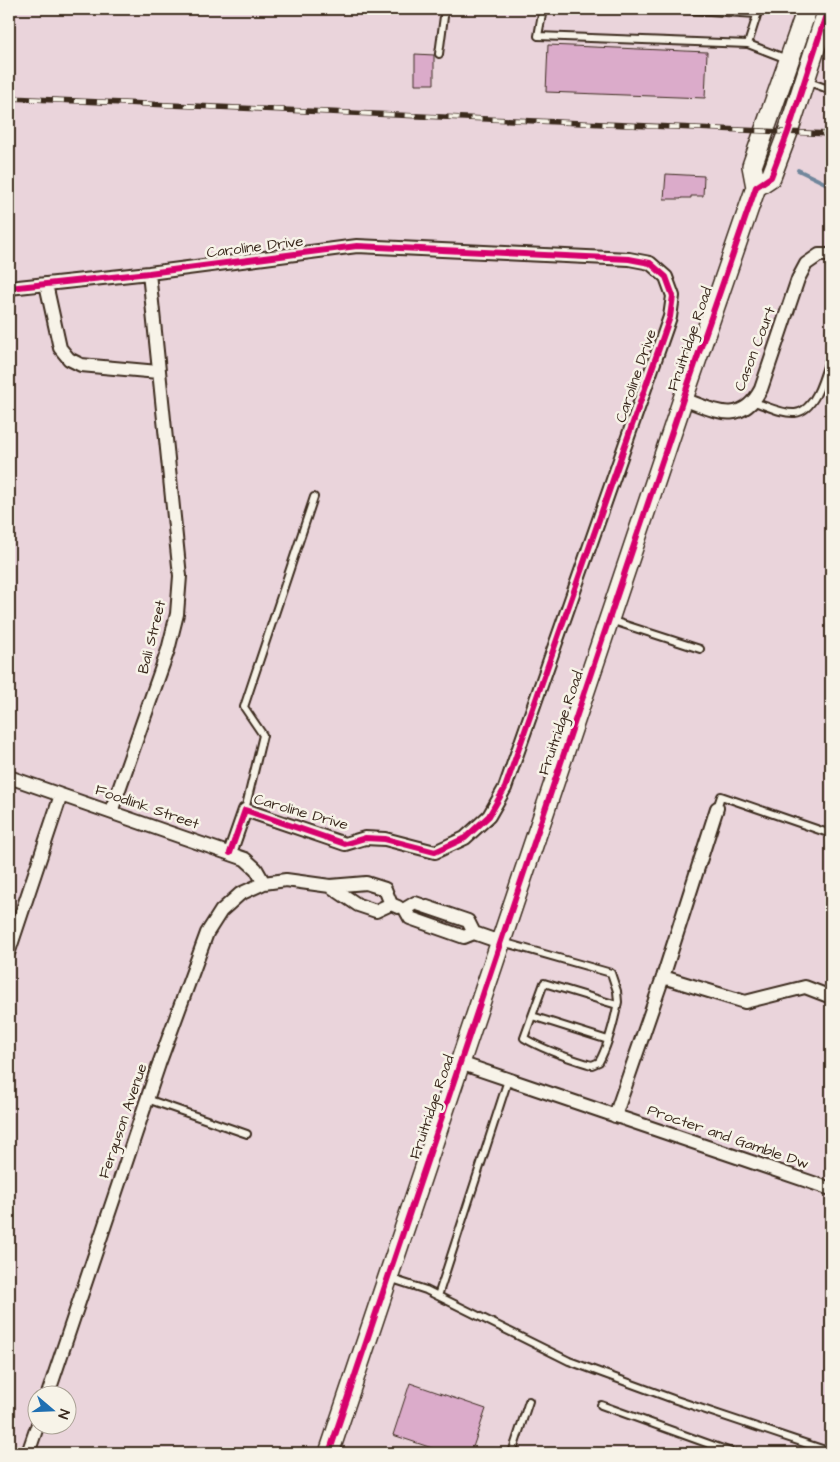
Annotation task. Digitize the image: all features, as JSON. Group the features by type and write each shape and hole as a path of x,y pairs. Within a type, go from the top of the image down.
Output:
{"main road":[{"name":"Fruitridge Road","path":"333,1452 388,1278 500,942 756,187 752,166 807,9"},
{"name":"Fruitridge Road","path":"756,187 771,177 828,9"}],"street":[{"name":"Caroline Drive","path":"9,288 149,273 357,246 636,260 650,263 666,276 673,296 670,318 512,769 505,788 489,816 464,838 435,852 385,840 365,838 345,844 245,810 230,853"},
{"name":"Cason Court","path":"683,399 720,412 737,413 754,402 761,389 798,279 806,264 819,254 831,255"},
{"name":"Bali Street","path":"111,812 168,650 177,614 180,576 149,273"},
{"path":"46,284 60,348 68,359 81,365 158,372"},
{"name":"Foodlink Street","path":"9,777 245,859 256,870 264,883"},
{"path":"9,951 62,795"},
{"path":"615,1116 664,977 717,808"},
{"name":"Ferguson Avenue","path":"51,1384 147,1099 207,933 221,911 240,894 264,883 286,880 330,886"},
{"path":"330,886 366,883 385,889 390,904"},
{"path":"330,886 358,905 376,911 390,904 405,909 410,918 464,937 474,933 500,942"},
{"path":"664,977 745,1002 805,988 831,997"},
{"name":"Procter and Gamble Dw","path":"460,1063 831,1189"},
{"path":"28,1453 35,1434"}],"lane":[{"path":"440,54 445,9"},
{"path":"543,9 538,36 748,44 789,59"},
{"path":"678,9 758,11 748,44"},
{"path":"805,80 831,90"},
{"path":"754,402 781,411 794,413 803,411 814,400 831,353"},
{"path":"245,810 263,735 244,707 314,497"},
{"path":"609,620 700,649"},
{"path":"717,808 721,796 831,834"},
{"path":"500,942 611,974 617,991 617,1005 608,1040 602,1057 596,1064 588,1064 553,1053 524,1038 544,983 617,1005"},
{"path":"532,1016 608,1040"},
{"path":"438,1296 508,1080"},
{"path":"147,1099 247,1134"},
{"path":"388,1278 426,1290 568,1361 673,1399 831,1452"},
{"path":"512,1453 529,1401"},
{"path":"601,1405 734,1453"}],"shaded area":[{"path":"9,9 831,9 831,1453 9,1453"}],"building":[{"path":"548,45 707,52 705,98 546,92"},
{"path":"415,54 434,55 434,84 415,84"},
{"path":"666,174 704,176 703,196 664,199"},
{"path":"410,1383 486,1409 471,1453 447,1453 393,1435"}],"waterway":[{"path":"798,170 831,186"}],"railway":[{"path":"9,98 831,134"}],"cycle path":[{"path":"329,1453 756,187 771,177 788,132 828,9"},
{"path":"9,288 149,273 357,246 629,259 650,263 666,277 673,296 670,317 505,788 489,816 465,838 435,852 385,839 365,838 345,844 245,810 230,853"}]}
